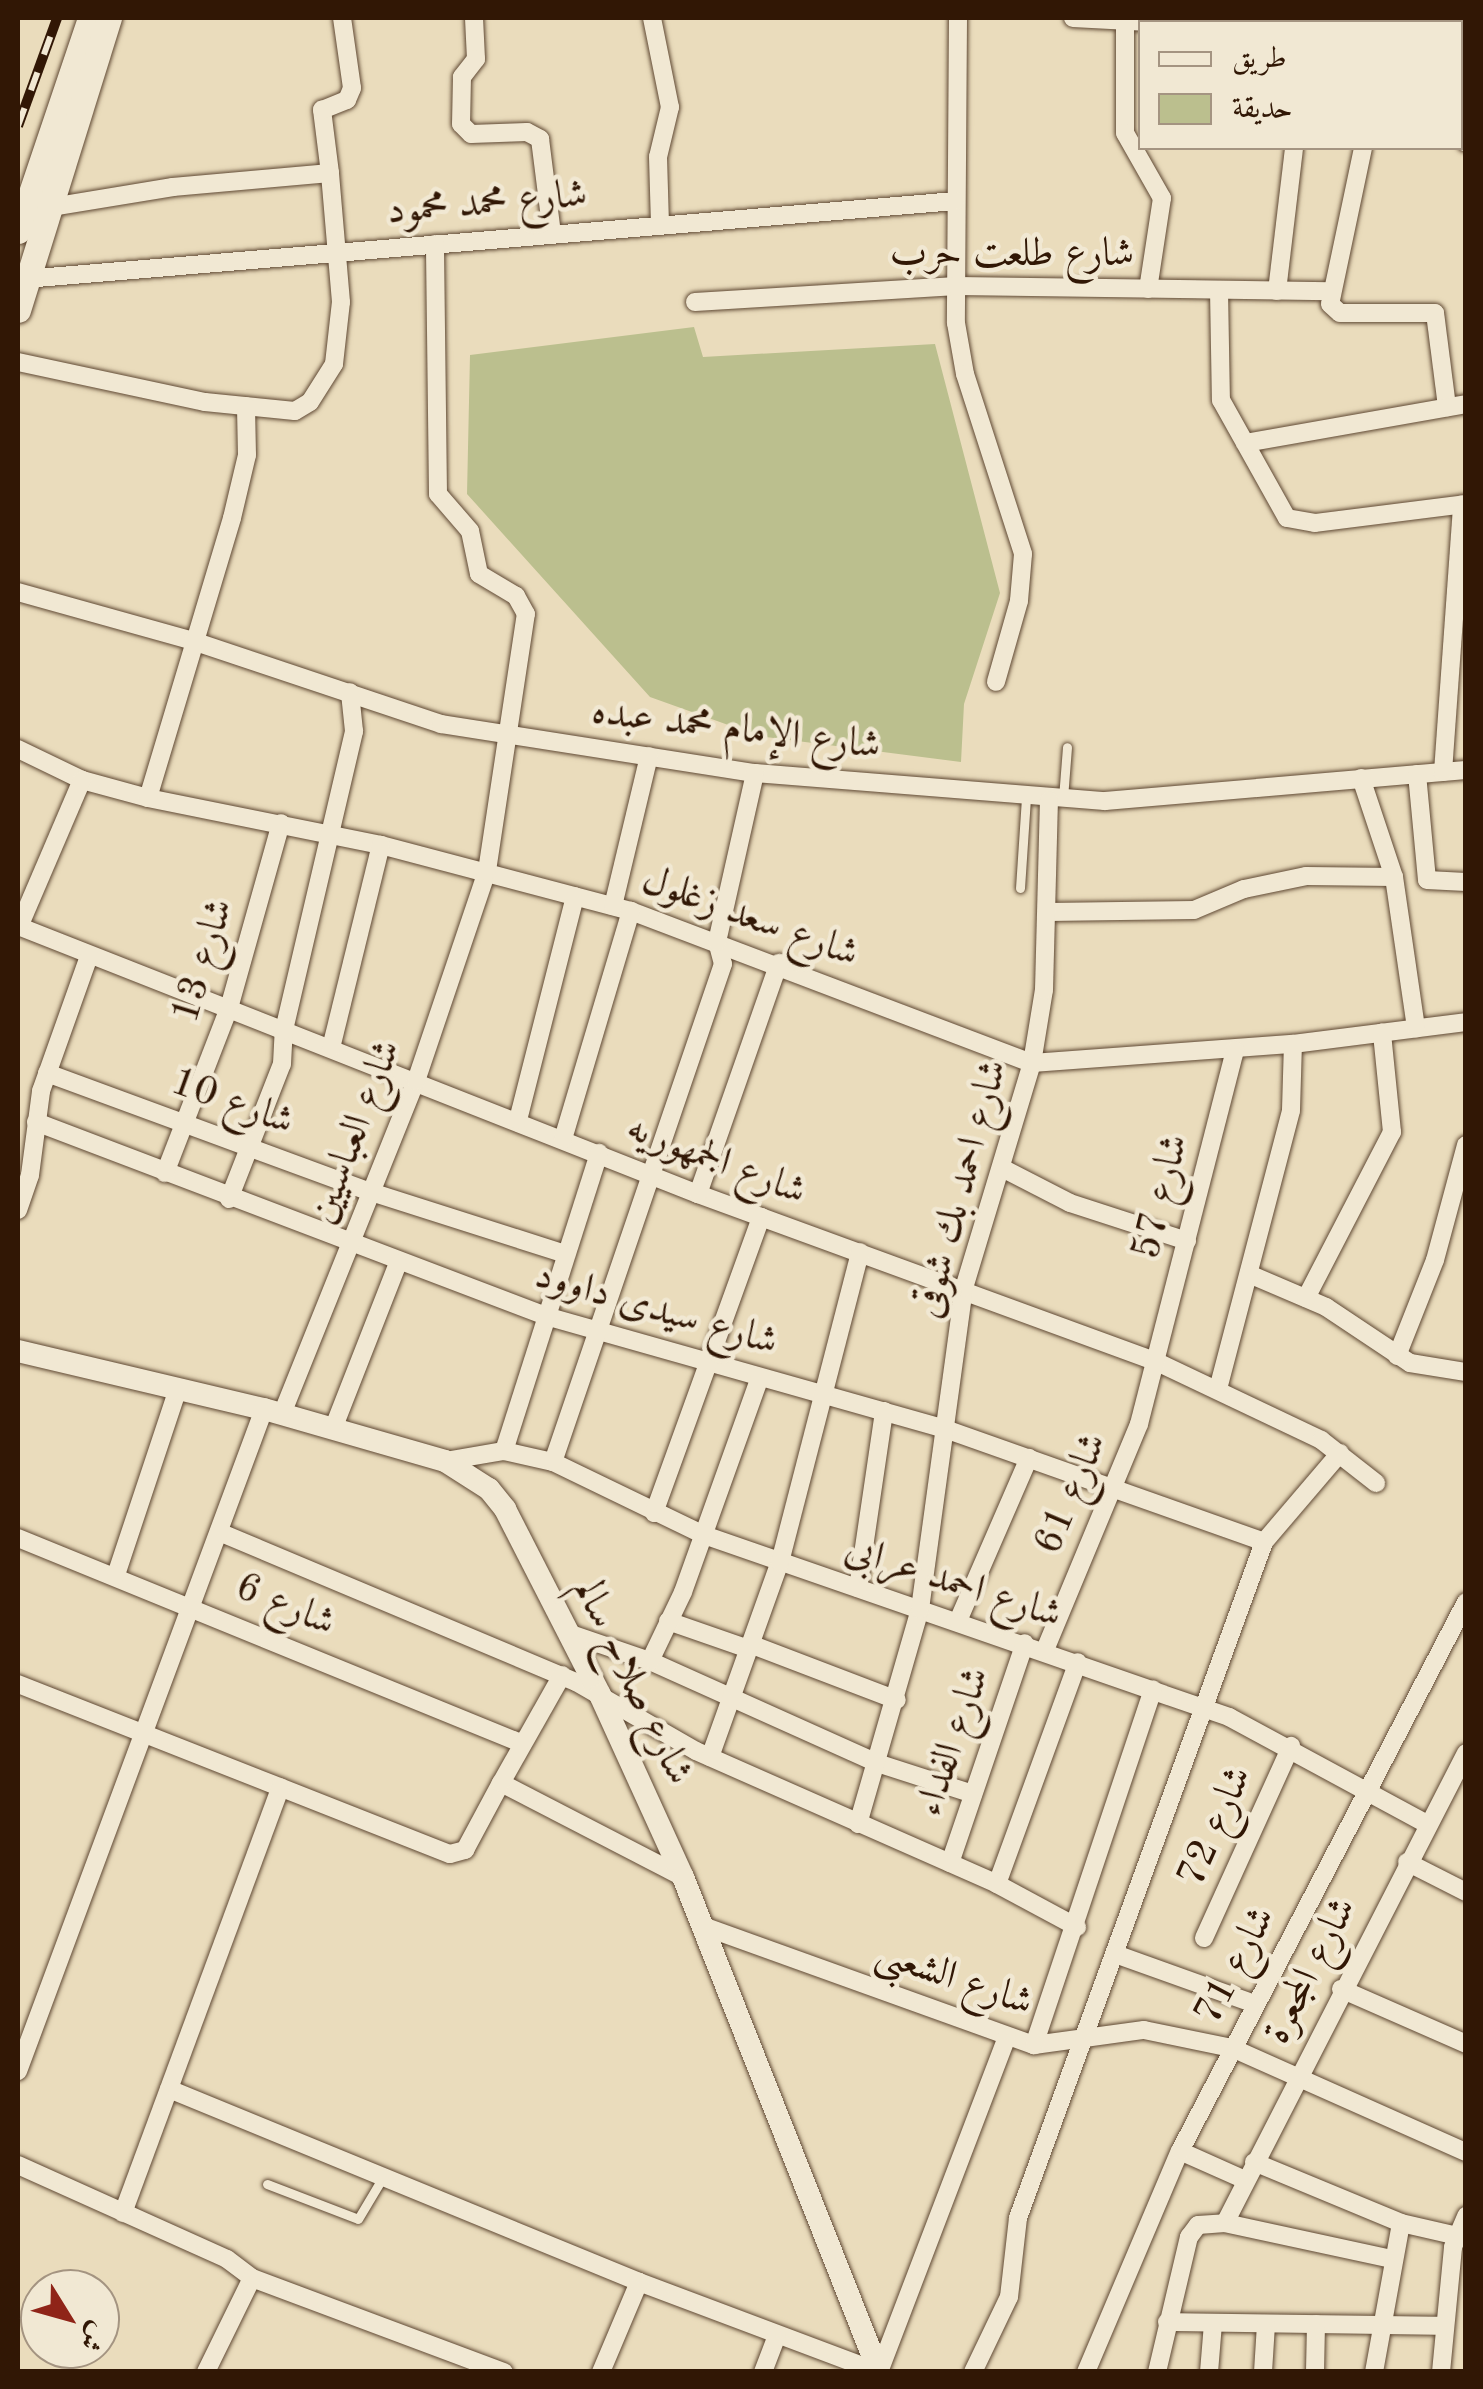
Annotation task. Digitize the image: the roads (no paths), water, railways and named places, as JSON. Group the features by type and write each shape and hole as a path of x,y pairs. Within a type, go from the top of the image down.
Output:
{"main road":[{"path":"18,231 90,18"},
{"path":"18,310 44,208 110,18"}],"street":[{"path":"18,362 246,406 300,410 334,364 341,302 333,254 330,173 322,110 347,100 352,88 342,18"},
{"path":"474,18 476,60 462,76 461,124 472,134 527,132 540,138 552,234"},
{"path":"652,18 670,107 658,158 660,224"},
{"path":"958,18 957,286 965,374 1023,554 1019,601 996,682"},
{"path":"1073,18 1125,19 1125,133 1162,198 1148,290"},
{"path":"1277,291 1294,150"},
{"path":"1245,443 1456,405 1436,313 1340,312 1330,292 1362,150"},
{"path":"44,208 173,188 330,173"},
{"name":"شارع محمد محمود","path":"25,279 956,201"},
{"name":"شارع العباسيين","path":"18,2071 219,1532 350,1246 416,1081 487,871 526,614 516,596 479,574 470,531 438,494 436,244"},
{"name":"شارع طلعت حرب","path":"695,302 957,286 1330,292"},
{"path":"1219,290 1218,382 1245,443 1282,510 1298,524 1464,504 1460,625 1443,772"},
{"path":"148,798 246,455 246,406"},
{"name":"شارع الإمام محمد عبده","path":"18,592 194,641 441,724 755,773 1056,800 1165,798 1466,770"},
{"path":"229,1199 282,1064 284,1030 334,834 355,720 350,692"},
{"name":"شارع سعد زغلول","path":"18,749 82,780 148,798 381,845 622,909 779,963 1032,1063 1235,1050 1466,1022"},
{"path":"563,1139 622,909 649,756"},
{"path":"552,1462 722,964 717,942 755,773"},
{"path":"1417,774 1430,883 1466,882"},
{"path":"1360,778 1394,877 1416,1028"},
{"path":"18,926 82,780"},
{"name":"شارع احمد بك شوقى","path":"858,1824 897,1700 920,1609 948,1430 964,1288 1032,1063 1056,800"},
{"name":"شارع 13","path":"165,1173 229,1008 281,824"},
{"path":"331,1048 381,845"},
{"path":"1048,912 1194,910 1244,890 1306,876 1394,877"},
{"path":"518,1120 574,896"},
{"name":"شارع الجمهوريه","path":"18,926 698,1194 964,1288 1157,1362 1340,1453 1376,1483"},
{"path":"18,1210 26,1139 36,1122 47,1074 89,956"},
{"path":"698,1194 779,963"},
{"path":"1306,1298 1392,1132 1382,1033"},
{"path":"1218,1389 1291,1110 1294,1044"},
{"name":"شارع 57","path":"1157,1362 1235,1050"},
{"name":"شارع 10","path":"47,1074 371,1192 565,1254"},
{"name":"شارع سيدى داوود","path":"36,1122 350,1246 546,1316 948,1430 1264,1542"},
{"path":"1398,1356 1436,1260 1466,1145"},
{"path":"504,1451 600,1154"},
{"path":"1002,1168 1070,1203 1187,1241"},
{"path":"654,1514 761,1217"},
{"path":"710,1757 780,1562 860,1252"},
{"path":"333,1429 398,1263"},
{"path":"1249,1274 1306,1298 1423,1368 1466,1372"},
{"name":"شارع صلاح سالم","path":"18,1351 272,1412 445,1461 478,1480 506,1509 600,1695 683,1877 879,2372"},
{"name":"شارع 61","path":"1044,1650 1114,1488 1157,1362"},
{"path":"650,1661 704,1535 760,1377"},
{"path":"116,1575 178,1389"},
{"path":"858,1588 884,1412"},
{"name":"شارع احمد عرابى","path":"445,1461 504,1451 552,1462 704,1535 1205,1708 1291,1746 1427,1824"},
{"path":"973,2372 1009,2297 1018,2218 1118,1954 1264,1542 1340,1453"},
{"path":"958,1621 1029,1458"},
{"path":"219,1532 562,1675 710,1757 996,1884 1077,1927"},
{"name":"شارع 6","path":"18,1538 192,1605 522,1744"},
{"name":"شارع 71","path":"1086,2372 1180,2151 1466,1602"},
{"path":"668,1621 750,1646 897,1700"},
{"path":"568,1633 650,1661 878,1763 973,1794"},
{"name":"شارع الفداء","path":"950,1863 1025,1643"},
{"path":"996,1884 1078,1662"},
{"path":"18,1684 459,1856 562,1675"},
{"path":"1034,2045 1077,1927 1154,1689"},
{"name":"شارع 72","path":"1204,1938 1291,1746"},
{"name":"شارع المجعرة","path":"1224,2223 1341,1989 1466,1754"},
{"path":"501,1783 683,1877"},
{"path":"123,2212 281,1787"},
{"path":"1407,1862 1466,1892"},
{"name":"شارع الشعبى","path":"703,1926 1034,2045 1144,2030 1232,2048 1466,2152"},
{"path":"1118,1954 1255,2004"},
{"path":"1341,1989 1466,2044"},
{"path":"169,2089 639,2282 879,2372 1007,2036"},
{"path":"1180,2151 1245,2180"},
{"path":"1254,2162 1401,2223 1460,2238"},
{"path":"18,2165 226,2259 252,2278 504,2372"},
{"path":"1441,2372 1445,2326 1466,2216"},
{"path":"1158,2372 1192,2231 1224,2223 1392,2259"},
{"path":"1374,2372 1401,2223"},
{"path":"206,2372 252,2278"},
{"path":"601,2372 639,2282"},
{"path":"1167,2322 1445,2326"},
{"path":"1209,2372 1213,2323"},
{"path":"1263,2372 1266,2324"},
{"path":"1315,2372 1316,2324"},
{"path":"763,2372 777,2336"}],"lane":[{"path":"1056,800 1067,747"},
{"path":"1020,888 1026,798"},
{"path":"267,2184 358,2219 383,2177"}],"railway":[{"path":"18,126 57,18"}]}
